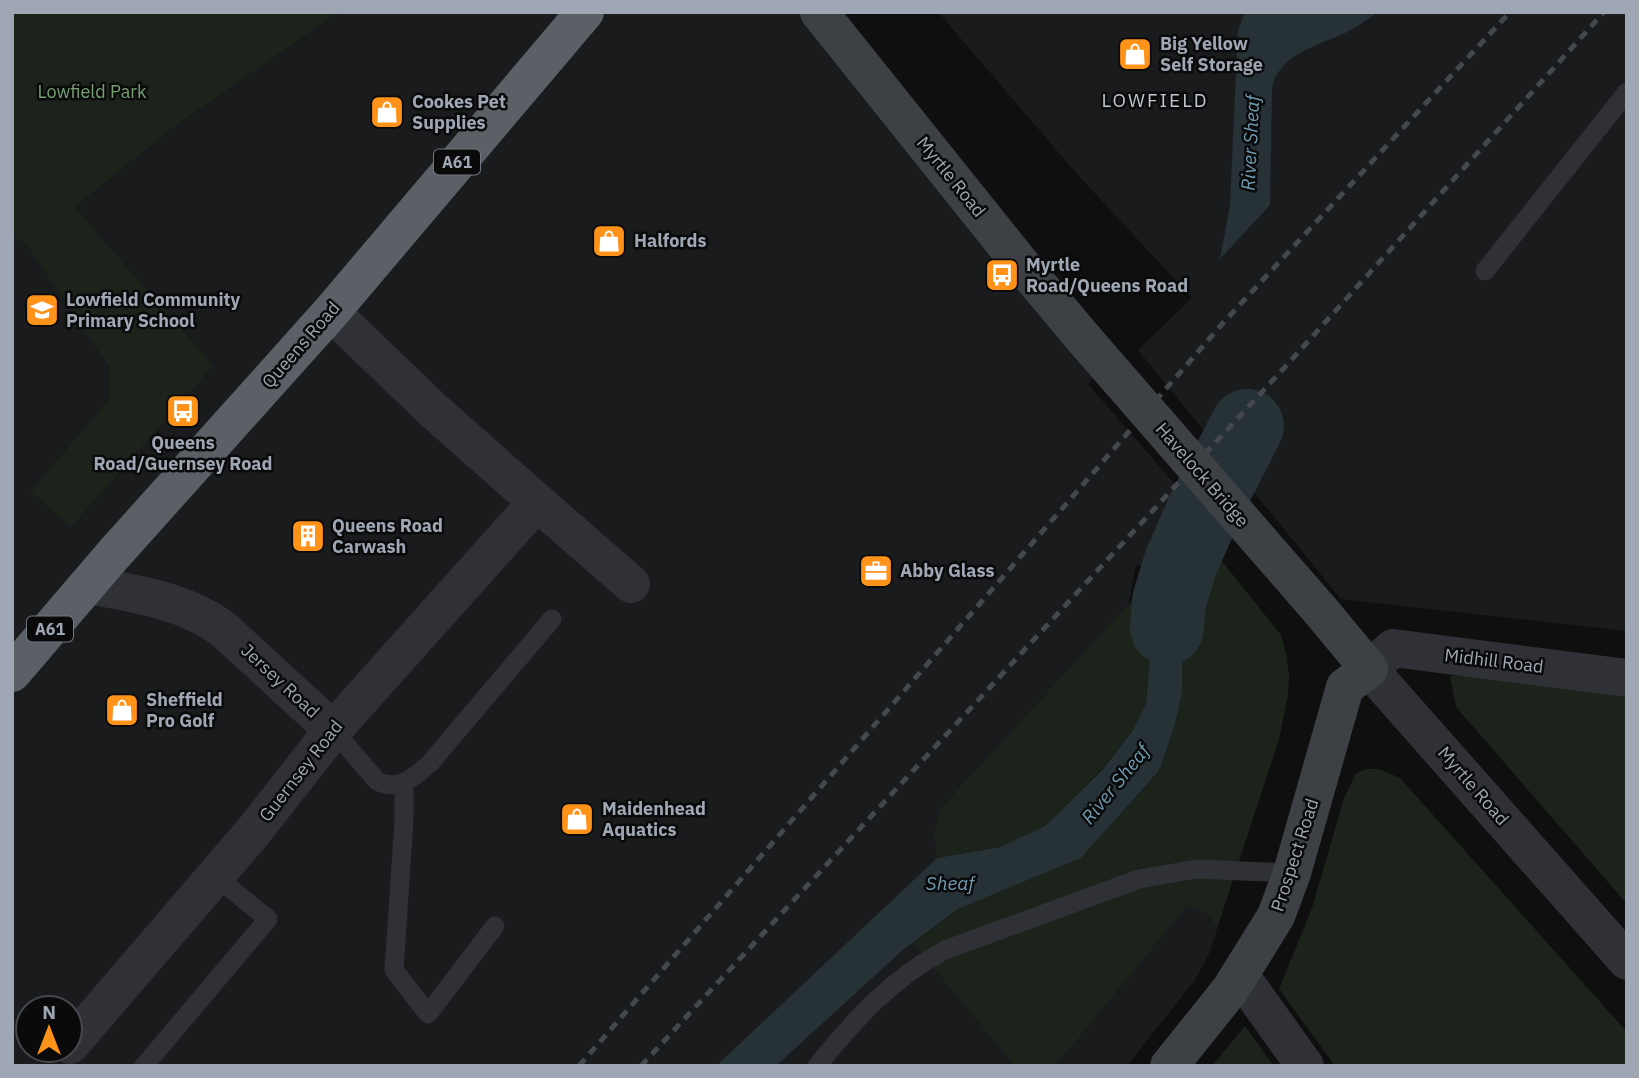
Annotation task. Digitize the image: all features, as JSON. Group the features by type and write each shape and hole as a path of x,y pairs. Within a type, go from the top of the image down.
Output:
{"highway":[{"name":"Queens Road","path":"12,673 331,312 585,12"}],"main road":[{"name":"Myrtle Road","path":"819,12 1084,339"},
{"name":"Havelock Bridge","path":"1084,339 1320,610"},
{"name":"Myrtle Road","path":"1320,610 1369,669"},
{"name":"Prospect Road","path":"1169,1066 1240,975 1276,916 1292,873 1345,687 1369,669"}],"street":[{"path":"331,312 433,410 631,584"},
{"name":"Guernsey Road","path":"84,1029 253,832 333,730 537,502"},
{"name":"Jersey Road","path":"89,585 189,608 206,616 333,730"},
{"name":"Midhill Road","path":"1369,669 1393,648 1627,678"},
{"name":"Myrtle Road","path":"1369,669 1627,961"},
{"path":"1240,975 1305,1066"}],"lane":[{"path":"1485,271 1627,92"},
{"path":"495,926 428,1014 394,970 404,783 431,762 552,619"},
{"name":"Jersey Road","path":"333,730 377,781 384,785 404,783"},
{"path":"817,1066 879,996 920,964 945,950 1139,879 1197,869 1292,873"},
{"path":"144,1066 268,919 215,876"}],"shaded area":[{"path":"339,12 841,12 1097,374 1088,384 1192,504 1160,565 1136,565 1118,658 937,858 716,1066 12,1066 12,234 34,251 110,368 110,398 30,491 212,366 75,207 173,128"},
{"path":"938,12 1627,12 1627,631 1341,599 1138,350 1192,298 1077,174"},
{"path":"1281,635 1289,676 1279,739 1209,954 1195,980 1127,1066 776,1066 904,949 958,909 1081,858"}],"green space":[{"name":"Lowfield Park","path":"12,12 339,12 173,128 75,207 213,366 71,527 30,491 110,398 110,368 29,248 12,234"},
{"path":"1209,545 1281,635 1289,676 1279,739 1217,928 1205,912 1187,906 1055,1066 1015,1066 913,943 958,909 1081,858 1159,772 1185,599"},
{"path":"1152,579 1146,704 1133,730 1101,770 1045,826 1000,847 937,858 934,833 940,809"},
{"path":"1467,672 1627,695 1627,904 1456,707 1450,677"},
{"path":"1379,769 1400,778 1627,1032 1627,1066 1335,1066 1279,989 1312,908 1344,798 1356,773"},
{"path":"1245,1026 1274,1066 1212,1066"}],"water":[{"path":"1245,12 1378,12 1349,31 1311,47 1291,59 1276,76 1272,88 1270,205 1220,259 1230,205 1238,30"},
{"name":"Sheaf","path":"1184,519 1209,545 1182,612 1182,692 1175,724 1159,771 1081,858 958,909 904,949 776,1066 716,1066 937,858 1000,847 1045,826 1102,770 1133,730 1146,704 1152,579"}],"waterway":[{"name":"River Sheaf","path":"1167,628 1169,601 1181,562 1247,426"}],"railway":[{"path":"579,1066 1223,323 1510,12"},
{"path":"641,1066 1285,367 1604,12"}],"place":[{"name":"Big Yellow Self Storage","path":"1135,54"},
{"name":"Cookes Pet Supplies","path":"387,112"},
{"name":"Halfords","path":"609,241"},
{"name":"Myrtle Road/Queens Road","path":"1002,275"},
{"name":"Lowfield Community Primary School","path":"42,310"},
{"name":"Queens Road/Guernsey Road","path":"183,411"},
{"name":"Queens Road Carwash","path":"308,536"},
{"name":"Abby Glass","path":"876,571"},
{"name":"Sheffield Pro Golf","path":"122,710"},
{"name":"Maidenhead Aquatics","path":"577,819"}],"district":[{"name":"LOWFIELD","path":"1155,100"}]}
